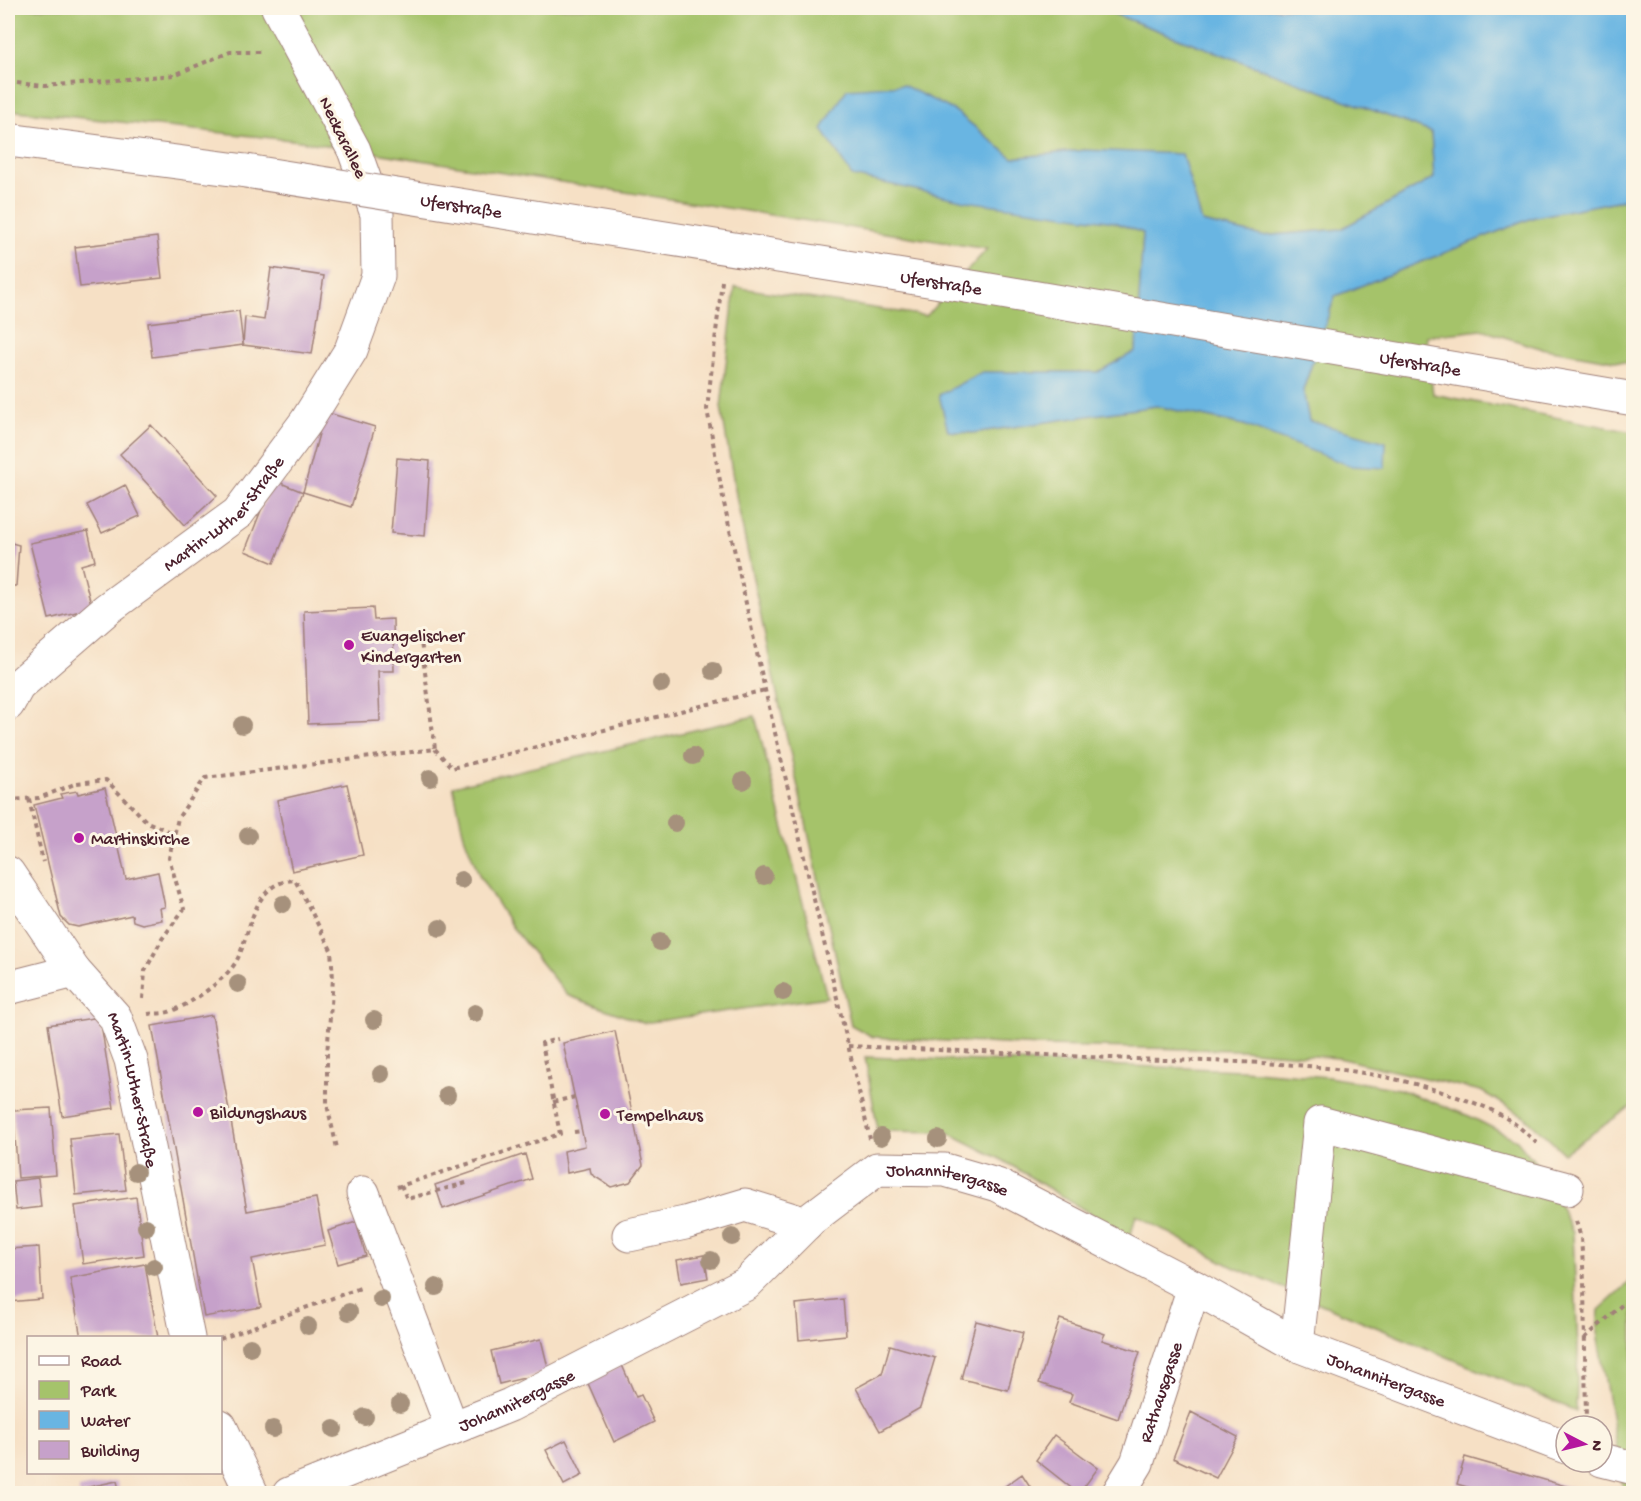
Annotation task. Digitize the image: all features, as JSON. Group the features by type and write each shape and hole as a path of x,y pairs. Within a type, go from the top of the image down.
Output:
{"street":[{"name":"Neckarallee","path":"278,8 354,150 377,214 378,276"},
{"name":"Uferstraße","path":"8,140 246,171 978,288 1634,399"},
{"name":"Martin-Luther-Straße","path":"11,691 106,609 238,513 306,422 351,350 378,276"},
{"name":"Martin-Luther-Straße","path":"8,873 74,971 128,1016 131,1060 188,1336"},
{"path":"8,988 74,971"},
{"path":"1297,1345 1320,1123 1567,1189"},
{"name":"Johannitergasse","path":"289,1494 510,1405 746,1284 806,1224 877,1169 945,1170 997,1185 1194,1287 1297,1345 1554,1443"},
{"path":"363,1193 452,1428"},
{"path":"629,1235 685,1223 745,1205 806,1224"},
{"name":"Rathausgasse","path":"1118,1494 1137,1463 1194,1287"},
{"path":"222,1430 252,1494"},
{"path":"1614,1463 1634,1468"}],"path":[{"path":"8,82 45,86 174,75 230,52 299,51"},
{"path":"723,272 707,409 724,503 765,690 877,1169"},
{"path":"420,634 435,748 452,768 765,690"},
{"path":"337,1148 327,1105 327,1054 333,979 331,950 295,880 282,881 257,901 237,962 208,990 171,1011 128,1016 145,971 162,939 184,909 169,858 178,818 205,778 435,748"},
{"path":"8,800 39,798 77,783 106,780 147,822 175,834"},
{"path":"470,1182 407,1199 401,1185 560,1134 542,1043 558,1039"},
{"path":"554,1102 574,1097"},
{"path":"574,1132 582,1131"},
{"path":"222,1338 395,1276"},
{"path":"1585,1339 1634,1294"}],"green space":[{"path":"8,8 1098,8 1431,132 1434,178 1341,229 1262,236 1202,222 1085,150 1013,158 955,111 847,89 1114,222 1143,233 1136,351 1098,372 982,372 948,431 972,433 1156,406 1244,425 1384,468 1386,442 1309,422 1303,390 1335,296 1535,217 1622,200 1633,191 1633,364 1540,348 1482,330 1426,336 1433,394 1633,432 1633,1105 1564,1153 1524,1116 1481,1091 1338,1058 1242,1050 1041,1046 873,1037 851,1025 774,680 737,501 721,407 735,287 926,316 987,249 300,141 8,110"},
{"path":"755,716 827,997 643,1023 567,995 512,927 480,877 464,836 453,786"},
{"path":"865,1057 1242,1070 1328,1077 1399,1089 1469,1116 1517,1140 1546,1176 1573,1233 1578,1350 1576,1411 1233,1267 1136,1215 1130,1238 1004,1161 947,1132 878,1131"},
{"path":"1633,1279 1633,1493 1624,1493 1614,1433 1614,1414 1611,1414 1597,1332 1599,1310"}],"water":[{"path":"1098,8 1633,8 1633,191 1622,200 1535,217 1335,296 1303,390 1309,421 1386,442 1385,468 1351,466 1244,425 1156,406 972,433 948,431 939,395 982,372 1098,372 1136,351 1143,233 1114,222 966,201 852,176 822,129 847,89 903,85 955,111 1013,158 1085,150 1182,154 1202,222 1262,236 1341,229 1434,178 1431,132"}],"building":[{"path":"157,237 162,278 80,287 75,247"},
{"path":"271,268 324,276 312,354 243,345 245,317 264,320"},
{"path":"239,311 243,345 152,357 148,323"},
{"path":"325,412 375,427 351,507 303,492"},
{"path":"151,425 217,496 185,525 120,454"},
{"path":"397,458 430,461 425,536 391,533"},
{"path":"273,480 303,492 274,563 245,551"},
{"path":"125,485 140,516 102,533 87,505"},
{"path":"88,531 95,561 81,565 92,608 49,619 30,543"},
{"path":"8,542 19,545 16,586 8,586"},
{"name":"Evangelischer Kindergarten","path":"373,608 374,620 393,619 394,671 378,671 380,721 308,724 304,611"},
{"path":"347,784 363,855 292,871 277,800"},
{"name":"Martinskirche","path":"105,788 126,879 158,872 165,907 160,908 162,920 142,924 133,921 132,915 78,927 69,925 61,917 34,805 62,798 60,794 77,791 78,794"},
{"name":"Bildungshaus","path":"212,1015 247,1211 316,1198 325,1245 252,1259 261,1307 204,1317 152,1026"},
{"path":"100,1017 114,1108 62,1116 48,1025"},
{"name":"Tempelhaus","path":"615,1031 643,1165 630,1182 611,1187 591,1174 590,1168 567,1173 564,1151 585,1146 563,1043"},
{"path":"51,1108 56,1175 18,1178 13,1110"},
{"path":"119,1134 126,1190 76,1195 70,1139"},
{"path":"525,1154 532,1179 443,1209 435,1185"},
{"path":"38,1178 41,1207 16,1210 13,1181"},
{"path":"136,1197 144,1255 83,1264 75,1206"},
{"path":"356,1222 366,1256 338,1264 328,1231"},
{"path":"39,1247 42,1299 8,1302 8,1249"},
{"path":"704,1255 708,1278 681,1283 677,1260"},
{"path":"145,1264 158,1336 81,1336 70,1278"},
{"path":"843,1299 846,1335 799,1340 796,1304"},
{"path":"1060,1319 1105,1334 1102,1340 1140,1352 1118,1419 1069,1402 1072,1394 1039,1383"},
{"path":"976,1321 1023,1333 1008,1390 961,1379"},
{"path":"541,1339 549,1372 499,1384 491,1351"},
{"path":"890,1345 935,1358 920,1408 880,1431 856,1388 882,1374"},
{"path":"622,1365 636,1397 641,1395 654,1422 614,1442 587,1381"},
{"path":"1191,1412 1238,1437 1216,1478 1173,1458"},
{"path":"1054,1435 1098,1468 1079,1494 1036,1460"},
{"path":"566,1440 583,1475 564,1485 546,1450"},
{"path":"1465,1457 1576,1489 1575,1494 1490,1494 1457,1484"},
{"path":"1022,1474 1035,1494 994,1494"},
{"path":"117,1481 120,1494 79,1494 79,1489"}],"place":[{"name":"Evangelischer Kindergarten","path":"349,645"},
{"name":"Martinskirche","path":"79,838"},
{"name":"Bildungshaus","path":"198,1112"},
{"name":"Tempelhaus","path":"605,1114"}]}
